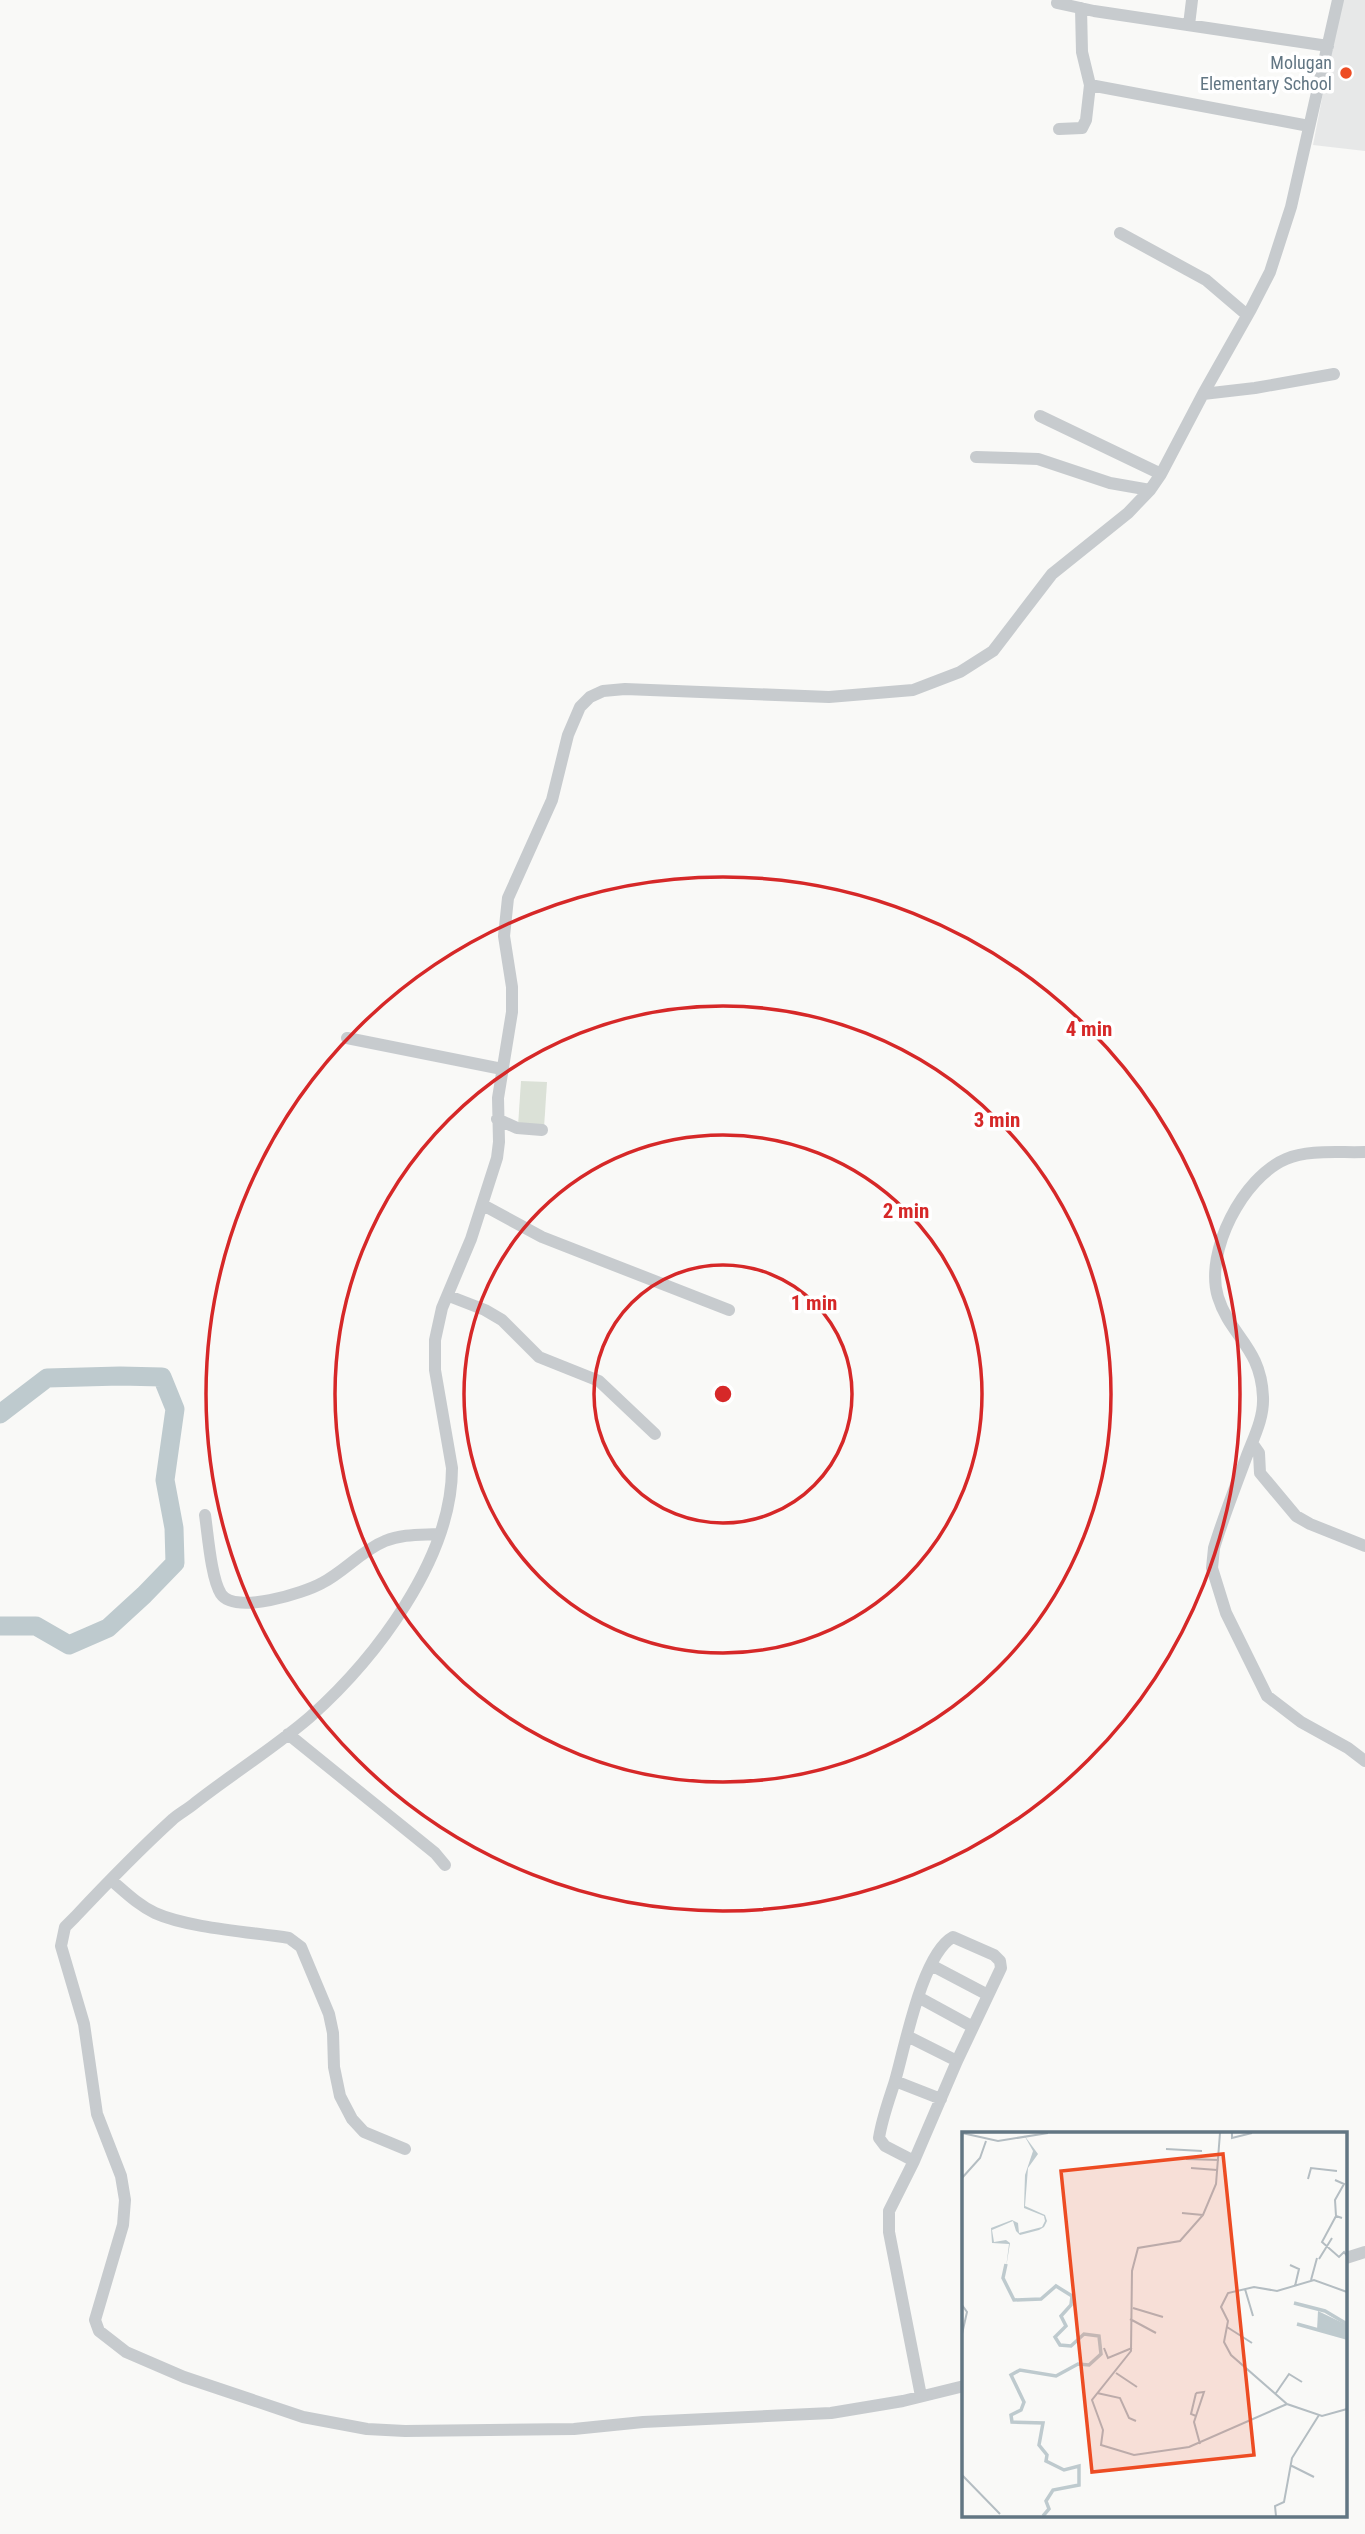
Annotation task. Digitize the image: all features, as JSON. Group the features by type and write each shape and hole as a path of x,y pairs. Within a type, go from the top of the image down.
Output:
{"street":[{"path":"1189,25 1192,0"},
{"path":"962,2386 831,2413 643,2422 574,2429 405,2431 367,2429 303,2417 184,2378 126,2352 99,2330 95,2320 123,2225 125,2200 121,2176 97,2114 84,2024 61,1946 65,1927 174,1818 288,1734 338,1689 397,1620 418,1582 449,1500 452,1468 434,1352 437,1326 483,1205 497,1158 497,1119 502,1069 512,1012 512,987 504,936 508,898 552,800 568,735 580,707 590,697 603,691 625,689 829,697 913,690 935,684 970,667 993,651 1052,574 1128,513 1150,490 1270,272 1282,237 1338,0"},
{"path":"1057,2 1328,46"},
{"path":"1059,129 1078,129 1084,125 1090,85 1082,51 1090,6"},
{"path":"1090,85 1308,126"},
{"path":"1120,233 1206,280 1247,315"},
{"path":"1203,394 1334,374"},
{"path":"1040,416 1161,474"},
{"path":"976,457 1038,459 1110,483 1150,490"},
{"path":"347,1038 502,1069"},
{"path":"497,1119 517,1128 542,1129"},
{"path":"1365,1152 1289,1158 1271,1166 1250,1186 1235,1208 1220,1245 1215,1269 1219,1299 1250,1348 1261,1376 1262,1409 1214,1548 1212,1568 1222,1604 1267,1696 1301,1722 1348,1748 1365,1761"},
{"path":"483,1205 564,1246 729,1310"},
{"path":"449,1296 485,1310 502,1321 539,1357 599,1381 655,1434"},
{"path":"1252,1443 1259,1453 1260,1473 1296,1516 1365,1546"},
{"path":"205,1515 214,1578 222,1596 233,1603 246,1604 282,1597 322,1583 386,1540 407,1535 438,1534"},
{"path":"288,1734 435,1853 446,1865"},
{"path":"111,1880 138,1903 155,1913 180,1921 296,1941 312,1971 329,2014 333,2033 334,2067 340,2096 346,2108 364,2132 405,2148"},
{"path":"914,2161 885,2146 878,2138 918,1997 931,1965 947,1940 953,1937 994,1955 1000,1961 1001,1968 914,2161 893,2202 887,2222 920,2396"},
{"path":"931,1965 988,1994"},
{"path":"918,1997 973,2027"},
{"path":"907,2036 957,2061"},
{"path":"895,2081 942,2099"},
{"path":"1348,2257 1365,2252"}],"shaded area":[{"name":"Molugan Elementary School","path":"1341,0 1365,0 1365,151 1313,145"},
{"path":"521,1081 547,1082 544,1128 518,1126"}],"waterway":[{"path":"0,1414 47,1378 162,1377 175,1409 165,1480 174,1528 175,1563 108,1628 69,1645 36,1626 0,1626"}],"place":[{"name":"Molugan Elementary School","path":"1346,73"}]}
